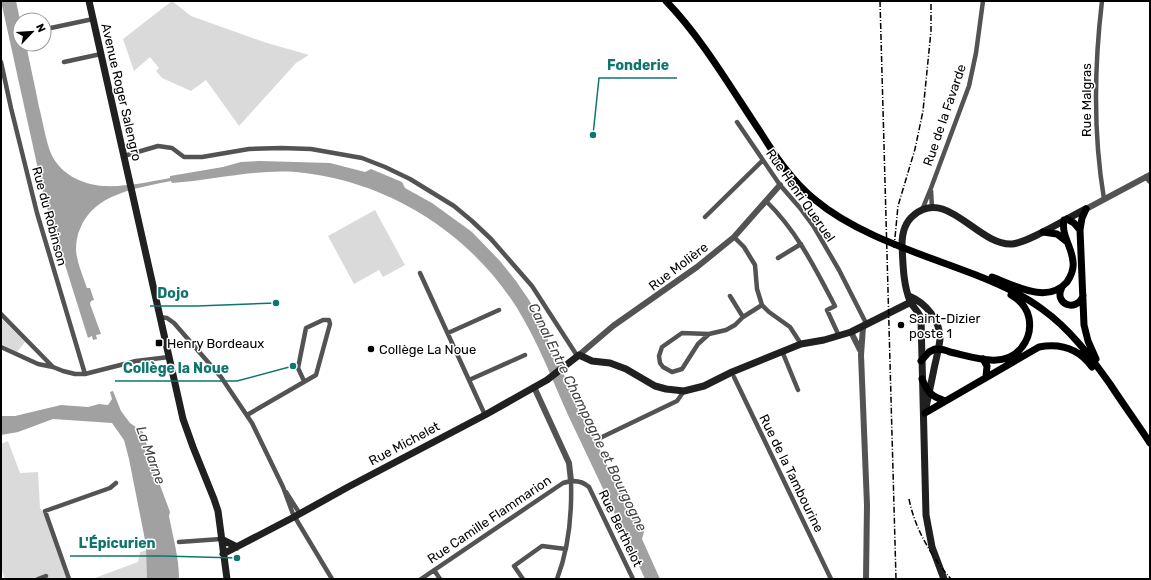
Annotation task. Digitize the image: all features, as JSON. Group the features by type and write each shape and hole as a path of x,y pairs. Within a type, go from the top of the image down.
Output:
{"main road":[{"name":"Avenue Roger Salengro","path":"89,1 183,419 214,499 222,538 227,579"},
{"path":"666,1 702,45 770,148 796,182 806,192 826,209 863,231 996,283 1021,295 1041,308 1073,335 1089,355 1149,442"},
{"path":"944,579 932,547 926,521 920,316 910,299 904,270 902,236 907,223 911,218 922,210 938,208 951,212 993,240 1004,244 1017,243 1043,232 1086,209"},
{"path":"1086,209 1082,218 1080,230 1084,325 1088,342 1132,417"},
{"path":"938,260 1034,292 1047,293 1062,286 1069,279 1072,271 1072,255 1063,230 1065,220"},
{"path":"1065,220 1074,223 1080,230"},
{"path":"1043,232 1057,234 1066,241"},
{"path":"921,361 932,350 938,349 983,359 1006,359 1020,350 1030,333 1030,321 1028,314 1021,303 1013,296 957,268"},
{"path":"1062,286 1060,295 1061,299 1067,304 1072,305 1078,303 1083,295"},
{"path":"579,355 592,361 610,364 626,369 654,386 684,391 704,386 732,372 801,344 851,332 865,326 910,299"},
{"path":"910,299 925,307 936,320 939,332 938,349 923,426"},
{"path":"925,413 1039,348 1056,345 1072,349 1090,363 1149,442"},
{"name":"Rue Michelet","path":"223,554 485,415 547,380 579,355"},
{"path":"983,359 987,366 986,377"},
{"path":"922,379 929,393 936,398 945,401"},
{"path":"222,538 237,547"}],"street":[{"name":"Rue de la Favarde","path":"922,210 969,86 976,53 982,1"},
{"name":"Rue Malgras","path":"1102,1 1097,41 1095,109 1097,145 1104,199"},
{"path":"52,28 93,19"},
{"path":"64,62 101,54"},
{"name":"Rue du Robinson","path":"1,62 37,213 85,374"},
{"name":"Rue Henri Queruel","path":"737,122 780,185 814,227 839,270 865,326"},
{"path":"124,156 158,146 172,148 184,157 202,157 249,149 311,149 355,157 385,167 430,190 472,221 486,234 532,286 576,354 579,355"},
{"path":"705,217 763,160"},
{"path":"1086,209 1148,178"},
{"name":"Rue Molière","path":"579,355 613,326 697,267 734,237 780,185"},
{"name":"Rue de la Favarde","path":"931,188 932,208"},
{"path":"766,201 780,214 801,244 834,306 827,310 839,336"},
{"path":"734,237 744,247 755,265 757,289 762,305 790,327 801,344"},
{"path":"778,258 801,244"},
{"path":"420,272 485,415"},
{"path":"730,296 743,317"},
{"path":"709,334 698,344 682,369 672,372 667,370 660,363 659,356 662,347 682,333 709,334 726,330 762,305"},
{"path":"448,333 498,310"},
{"path":"1,314 53,367"},
{"path":"160,317 167,318 174,323 217,372 247,415 256,430 297,516 332,579"},
{"path":"247,415 316,375 330,324 329,320 326,319 306,328 298,368 304,381"},
{"path":"865,326 861,355 867,505 866,579"},
{"path":"851,332 856,339 861,355"},
{"path":"1,347 38,364 53,367 69,373 85,374 136,361 169,358"},
{"path":"782,352 798,390"},
{"path":"469,380 524,355"},
{"name":"Rue de la Tambourine","path":"734,378 831,579"},
{"path":"534,387 569,463 572,481 572,498 566,549 557,579"},
{"path":"600,438 677,401 684,391"},
{"name":"Rue Camille Flammarion","path":"421,579 563,483 572,481"},
{"name":"Rue Berthelot","path":"572,481 585,483 589,487 633,579"},
{"path":"68,579 45,511 110,488 116,482"},
{"path":"179,542 222,538"},
{"path":"523,579 514,566 542,546 566,549"},
{"path":"434,570 440,579"},
{"path":"38,579 46,576"}],"shaded area":[{"path":"1,1 16,1 18,12 12,12 12,51"},
{"path":"172,1 191,16 264,42 309,55 296,63 239,126 206,80 191,91 162,78 156,71 159,68 150,57 134,71 123,39"},
{"path":"12,52 28,52 47,140 54,159 65,171 87,183 104,186 137,184 241,162 260,161 330,163 365,172 371,169 402,182 405,188 432,203 472,232 500,261 529,300 544,327 551,350 578,402 612,476 619,480 644,532 642,539 660,579 645,579 568,415 538,347 517,308 497,281 475,256 450,234 422,214 393,199 362,186 329,177 296,172 280,171 249,173 188,182 172,183 171,181 145,186 118,194 95,207 87,217 77,236 76,250 80,269 87,288 90,288 94,300 91,301 90,304 101,334 96,335 97,339 93,340 92,336 88,338 45,201"},
{"path":"375,210 405,265 383,277 379,270 354,284 328,236"},
{"path":"1,318 25,342 17,352 1,344"},
{"name":"La Marne","path":"113,391 121,411 130,423 143,432 154,469 170,512 169,516 177,555 179,579 147,579 146,545 129,459 124,440 112,423 53,419 18,432 1,435 1,416 15,416 61,405 88,407 99,404 108,405 112,399 110,392"},
{"path":"8,441 20,473 38,472 40,508 44,514 67,579 5,579 1,568 1,444"},
{"path":"153,548 157,579 92,579 138,562 140,552"}],"railway":[{"path":"880,1 896,579"},
{"path":"894,248 898,206 915,149 923,111 931,31 931,1"},
{"path":"909,499 915,521 925,542 951,579"}],"place":[{"name":"Fonderie","path":"593,135"},
{"name":"Dojo","path":"276,303"},
{"name":"Saint-Dizier poste 1","path":"901,325"},
{"name":"Henry Bordeaux","path":"159,343"},
{"name":"Collège La Noue","path":"371,349"},
{"name":"Collège la Noue","path":"293,366"},
{"name":"L'Épicurien","path":"237,558"}],"water label":[{"name":"Canal Entre Champagne et Bourgogne","path":"588,417"}]}
